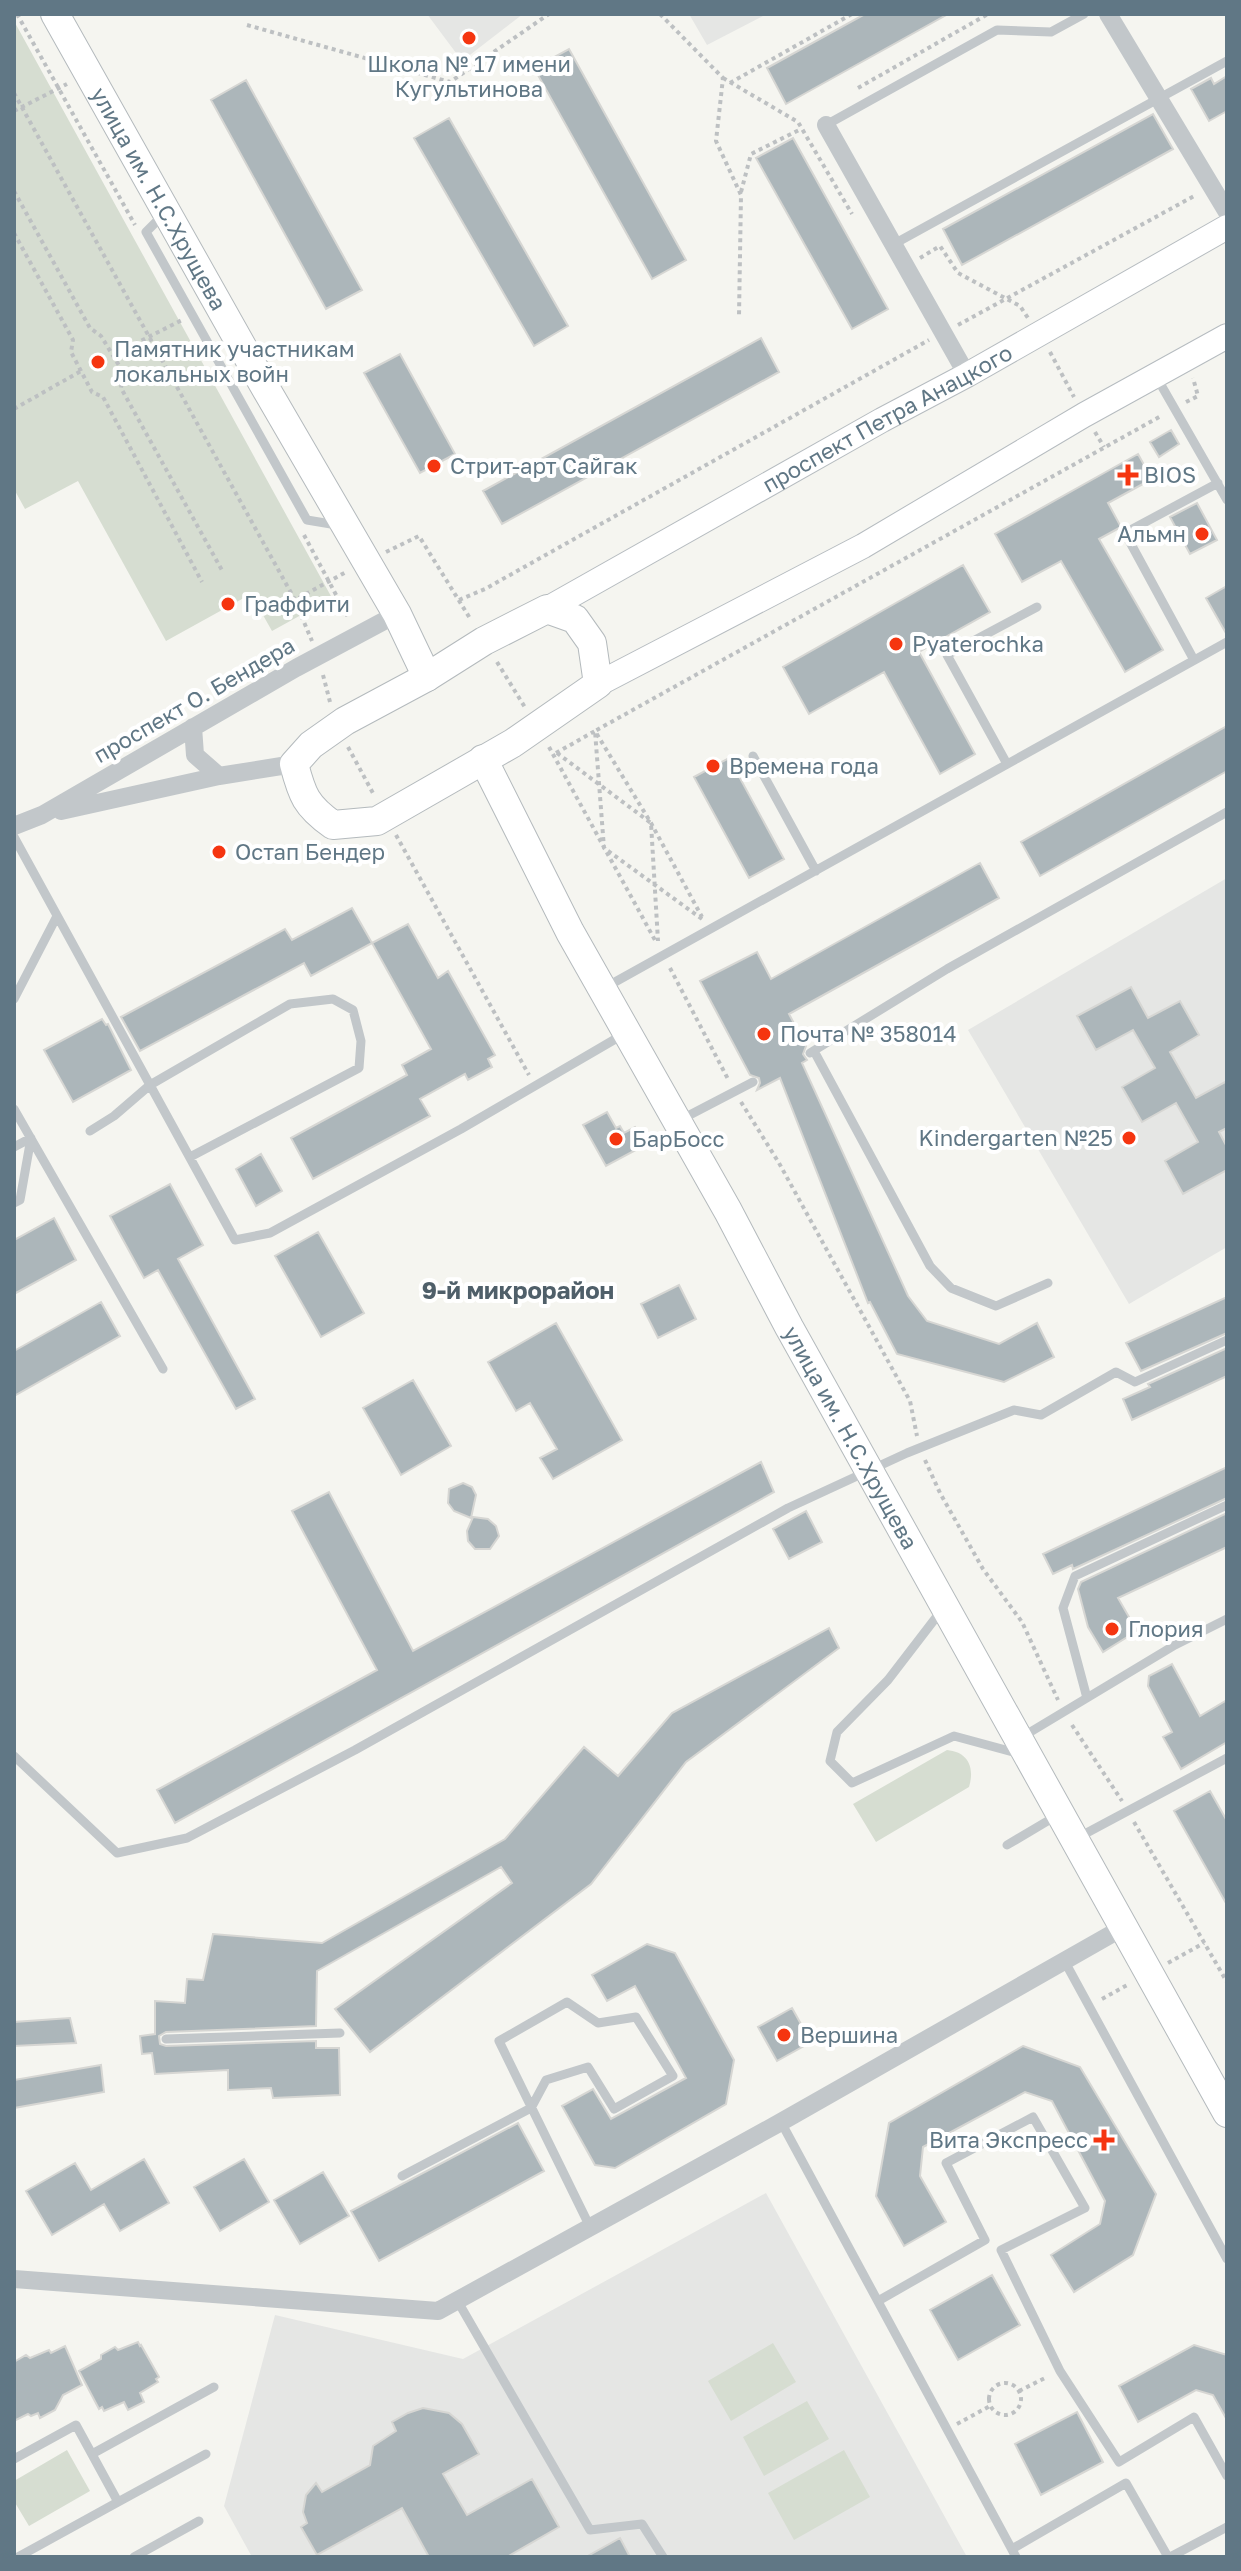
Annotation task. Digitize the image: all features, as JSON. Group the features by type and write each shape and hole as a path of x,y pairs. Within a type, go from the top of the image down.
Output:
{"main road":[{"name":"улица им. Н.С.Хрущева","path":"55,14 397,614 427,677"},
{"name":"проспект Петра Анацкого","path":"294,764 311,745 337,727 484,641 967,375 1227,227"},
{"path":"294,764 302,795 314,811 333,825 377,821 540,725 598,684 863,546 1084,415 1227,336"},
{"path":"547,609 575,619 592,643 598,684"},
{"name":"улица им. Н.С.Хрущева","path":"483,759 570,932 1227,2113"}],"street":[{"path":"1108,14 1227,212"},
{"path":"826,125 967,375"},
{"name":"проспект О. Бендера","path":"14,826 42,815 397,614"},
{"path":"193,727 195,755 219,776"},
{"path":"42,815 219,776 294,764"},
{"path":"14,2279 438,2311 781,2122 1124,1927"}],"lane":[{"path":"826,125 997,30 1051,32 1084,14"},
{"path":"894,244 1227,61"},
{"path":"1156,376 1227,500"},
{"path":"1194,660 1125,533 1218,483"},
{"path":"1007,764 947,655 1037,607"},
{"path":"603,989 661,951 816,871 1227,642"},
{"path":"753,756 816,871"},
{"path":"1048,1283 996,1306 951,1288 930,1266 812,1052 947,969 1227,812"},
{"path":"14,837 235,1240 270,1233 627,1033"},
{"path":"14,999 57,916"},
{"path":"90,1131 114,1116 150,1085 290,1004 333,999 353,1010 361,1041 359,1068 190,1157"},
{"path":"677,1122 753,1082"},
{"path":"14,1109 163,1369"},
{"path":"14,1147 31,1138"},
{"path":"14,1203 20,1200 31,1138"},
{"path":"15,1760 117,1853 187,1838 355,1750 788,1508 920,1447 1014,1410 1041,1415 1116,1372 1135,1382 1227,1340"},
{"path":"1087,1698 1063,1608 1075,1576 1227,1505"},
{"path":"945,1605 888,1680 837,1732 830,1761 852,1783 954,1736 1024,1748 1063,1712 1175,1645 1227,1619"},
{"path":"1076,1839 1127,1810 1225,1763"},
{"path":"1007,1845 1060,1813"},
{"path":"1065,1962 1227,2259"},
{"path":"402,2176 531,2108 546,2080 588,2067 614,2109 673,2076 636,2017 598,2023 567,2002 499,2041 531,2108 590,2227"},
{"path":"166,2039 340,2033"},
{"path":"1001,2250 1085,2208 1033,2117 946,2163 985,2240 1001,2250 1060,2371 1119,2462 1126,2483 1169,2557 1227,2527"},
{"path":"781,2122 1014,2553 1126,2483"},
{"path":"878,2301 985,2240"},
{"path":"457,2300 590,2530 642,2524 663,2557"},
{"path":"92,2454 214,2387"},
{"path":"1119,2462 1194,2417 1227,2476"},
{"path":"14,2459 76,2425 118,2502"},
{"path":"18,2557 206,2454"},
{"path":"134,2557 199,2521"}],"path":[{"path":"247,25 450,82 549,14"},
{"path":"660,14 723,78 716,141 741,195"},
{"path":"730,83 852,14"},
{"path":"852,91 988,14"},
{"path":"14,111 87,73"},
{"path":"739,316 741,195 751,154 802,128"},
{"path":"459,600 485,589 943,332 1211,186"},
{"path":"14,191 90,328 101,336 123,372 121,388 223,572"},
{"path":"14,233 73,340 71,352 92,392 103,397 202,582"},
{"path":"113,355 187,318"},
{"path":"1040,334 1084,415"},
{"path":"14,409 81,371"},
{"path":"556,753 1198,396 1192,375"},
{"path":"292,595 318,656 337,727 535,1086"},
{"path":"595,731 651,823 704,921 604,848 595,731"},
{"path":"548,747 651,823"},
{"path":"651,823 661,951 735,1091 779,1163 910,1401 920,1447 940,1493 983,1569 1022,1622 1063,1712 1127,1810 1227,1982"},
{"path":"1019,2391 1060,2371"},
{"path":"1007,2382 1016,2386 1021,2404 1016,2412 1007,2416 998,2414 990,2406 988,2399 991,2389 1007,2382"},
{"path":"947,2430 990,2406"}],"shaded area":[{"name":"Школа № 17 имени Кугультинова","path":"427,14 523,14 462,61"},
{"path":"689,14 767,14 707,45"},
{"path":"14,21 332,598 272,631 251,594 166,641 78,481 25,509 14,489"},
{"name":"Kindergarten №25","path":"1227,878 1227,1247 1129,1304 968,1030"},
{"path":"947,1750 960,1754 968,1762 971,1773 969,1787 876,1842 853,1804"},
{"path":"766,2193 967,2557 252,2557 224,2506 275,2315 463,2359"},
{"path":"773,2343 796,2382 731,2421 708,2381"},
{"path":"807,2401 829,2439 764,2476 743,2437"},
{"path":"67,2450 90,2491 29,2526 14,2501 14,2481"},
{"path":"844,2450 870,2497 794,2540 768,2493"}],"building":[{"path":"865,14 948,14 786,104 767,68"},
{"path":"569,49 686,260 652,279 534,68"},
{"path":"1227,76 1227,111 1209,121 1191,89 1211,78 1214,84"},
{"path":"246,80 362,290 326,309 211,100"},
{"path":"1153,114 1173,149 962,265 943,229"},
{"path":"449,118 568,326 534,346 414,138"},
{"path":"793,138 888,309 852,329 756,158"},
{"path":"761,338 779,372 502,524 483,491"},
{"path":"400,354 455,454 420,473 364,373"},
{"path":"1171,430 1179,444 1159,457 1150,442"},
{"path":"1138,454 1152,479 1108,503 1121,527 1099,539 1163,650 1125,672 1061,561 1022,582 995,534"},
{"path":"1197,503 1217,540 1190,554 1170,517"},
{"path":"963,565 990,612 919,652 975,754 940,774 884,672 809,714 783,667"},
{"path":"1227,586 1227,635 1206,598"},
{"path":"1227,726 1227,771 1040,876 1021,842"},
{"path":"729,758 784,859 749,878 694,777"},
{"path":"980,863 999,898 789,1014 806,1046 803,1054 807,1060 802,1063 908,1296 927,1321 999,1344 1037,1323 1054,1357 1004,1382 897,1354 868,1303 780,1078 757,1090 759,1078 750,1075 700,981 757,952 771,979"},
{"path":"352,908 372,943 311,976 304,963 140,1051 121,1017 285,929 292,940"},
{"path":"408,924 438,978 448,971 495,1055 488,1059 492,1067 468,1080 465,1074 420,1099 430,1116 313,1179 291,1138 407,1075 402,1065 431,1049 372,943"},
{"path":"1131,987 1148,1018 1180,1001 1199,1035 1170,1052 1196,1098 1227,1081 1227,1128 1219,1132 1227,1147 1227,1170 1183,1194 1165,1161 1198,1142 1176,1103 1142,1122 1122,1087 1155,1068 1133,1030 1096,1050 1077,1016"},
{"path":"102,1019 108,1024 131,1070 73,1102 44,1050"},
{"name":"БарБосс","path":"607,1112 616,1128 620,1126 624,1133 635,1127 645,1145 606,1166 583,1125"},
{"path":"261,1154 282,1191 256,1206 236,1169"},
{"path":"170,1184 203,1245 178,1259 255,1399 236,1409 158,1270 144,1278 110,1216"},
{"path":"54,1218 76,1260 14,1294 14,1240"},
{"path":"318,1232 364,1313 321,1337 275,1256"},
{"path":"679,1285 696,1319 658,1338 641,1304"},
{"path":"1227,1297 1227,1333 1141,1371 1126,1343"},
{"path":"101,1302 120,1336 14,1396 14,1351"},
{"path":"556,1323 622,1440 553,1479 540,1458 557,1449 530,1403 516,1411 488,1362"},
{"path":"1227,1348 1227,1376 1132,1420 1123,1399 1150,1387 1148,1384"},
{"path":"413,1380 451,1446 401,1475 363,1408"},
{"path":"761,1462 774,1492 175,1823 157,1790 377,1670 292,1511 329,1492 413,1651"},
{"path":"1227,1467 1227,1498 1073,1569 1072,1565 1053,1574 1043,1554"},
{"path":"463,1483 472,1487 476,1495 471,1518 454,1511 448,1503 449,1489"},
{"path":"806,1511 822,1542 789,1559 773,1529"},
{"path":"1227,1513 1227,1547 1118,1598 1137,1631 1103,1652 1088,1627 1078,1589 1081,1582"},
{"path":"473,1517 488,1519 496,1526 499,1536 490,1549 475,1549 468,1541 467,1531"},
{"path":"829,1628 839,1648 686,1762 591,1884 370,2052 335,2009 512,1883 501,1867 317,1971 316,2026 166,2032 159,2036 160,2044 166,2046 316,2041 316,2048 339,2048 340,2095 273,2098 271,2088 228,2090 228,2070 155,2074 152,2053 142,2054 140,2036 155,2034 155,2001 185,2003 187,1979 203,1980 213,1934 322,1943 505,1839 584,1747 618,1776 672,1713"},
{"path":"1172,1664 1200,1716 1227,1700 1227,1742 1181,1769 1163,1737 1172,1732 1148,1686 1149,1676"},
{"path":"1210,1791 1227,1821 1227,1905 1174,1811"},
{"path":"647,1944 675,1953 734,2060 726,2104 615,2168 595,2165 562,2106 593,2089 611,2119 686,2078 635,1986 607,2001 592,1975"},
{"name":"Вершина","path":"792,2008 811,2042 777,2061 758,2027"},
{"path":"70,2018 76,2043 14,2046 14,2022"},
{"path":"1023,2046 1080,2067 1156,2194 1133,2255 1074,2292 1051,2255 1100,2224 1105,2201 1052,2101 1025,2092 923,2147 920,2176 946,2222 904,2246 876,2196 889,2123"},
{"path":"101,2065 104,2092 14,2108 14,2080"},
{"path":"518,2123 544,2171 379,2261 351,2211"},
{"path":"144,2159 169,2203 120,2231 104,2204 52,2235 26,2191 75,2163 91,2190"},
{"path":"244,2159 269,2202 220,2231 194,2187"},
{"path":"323,2172 349,2216 300,2244 274,2200"},
{"path":"992,2275 1020,2325 958,2360 930,2310"},
{"path":"138,2342 159,2377 156,2379 158,2382 140,2393 144,2402 128,2410 124,2402 104,2411 102,2407 99,2409 79,2371 115,2347 118,2350"},
{"path":"1194,2345 1227,2355 1227,2420 1213,2395 1196,2390 1138,2422 1119,2386"},
{"path":"65,2346 82,2385 63,2395 55,2410 40,2418 38,2413 28,2414 14,2421 14,2362 26,2355 30,2358"},
{"path":"423,2408 449,2413 462,2424 479,2454 443,2474 467,2515 532,2479 559,2527 507,2557 429,2557 402,2508 317,2555 301,2527 307,2523 303,2512 306,2495 316,2483 322,2492 370,2465 373,2446 396,2431 392,2422"},
{"path":"1077,2412 1103,2462 1041,2495 1015,2444"},
{"path":"620,2538 630,2557 586,2557"}],"place":[{"name":"Школа № 17 имени Кугультинова","path":"469,38"},
{"name":"Памятник участникам локальных войн","path":"98,362"},
{"name":"Стрит-арт Сайгак","path":"434,466"},
{"name":"BIOS","path":"1128,475"},
{"name":"Альмн","path":"1202,534"},
{"name":"Граффити","path":"228,604"},
{"name":"Pyaterochka","path":"896,644"},
{"name":"Времена года","path":"713,766"},
{"name":"Остап Бендер","path":"219,852"},
{"name":"Почта № 358014","path":"764,1034"},
{"name":"Kindergarten №25","path":"1129,1138"},
{"name":"БарБосс","path":"616,1139"},
{"name":"Глория","path":"1112,1629"},
{"name":"Вершина","path":"784,2035"},
{"name":"Вита Экспресс","path":"1104,2140"}],"district":[{"name":"9-й микрорайон","path":"518,1291"}]}
